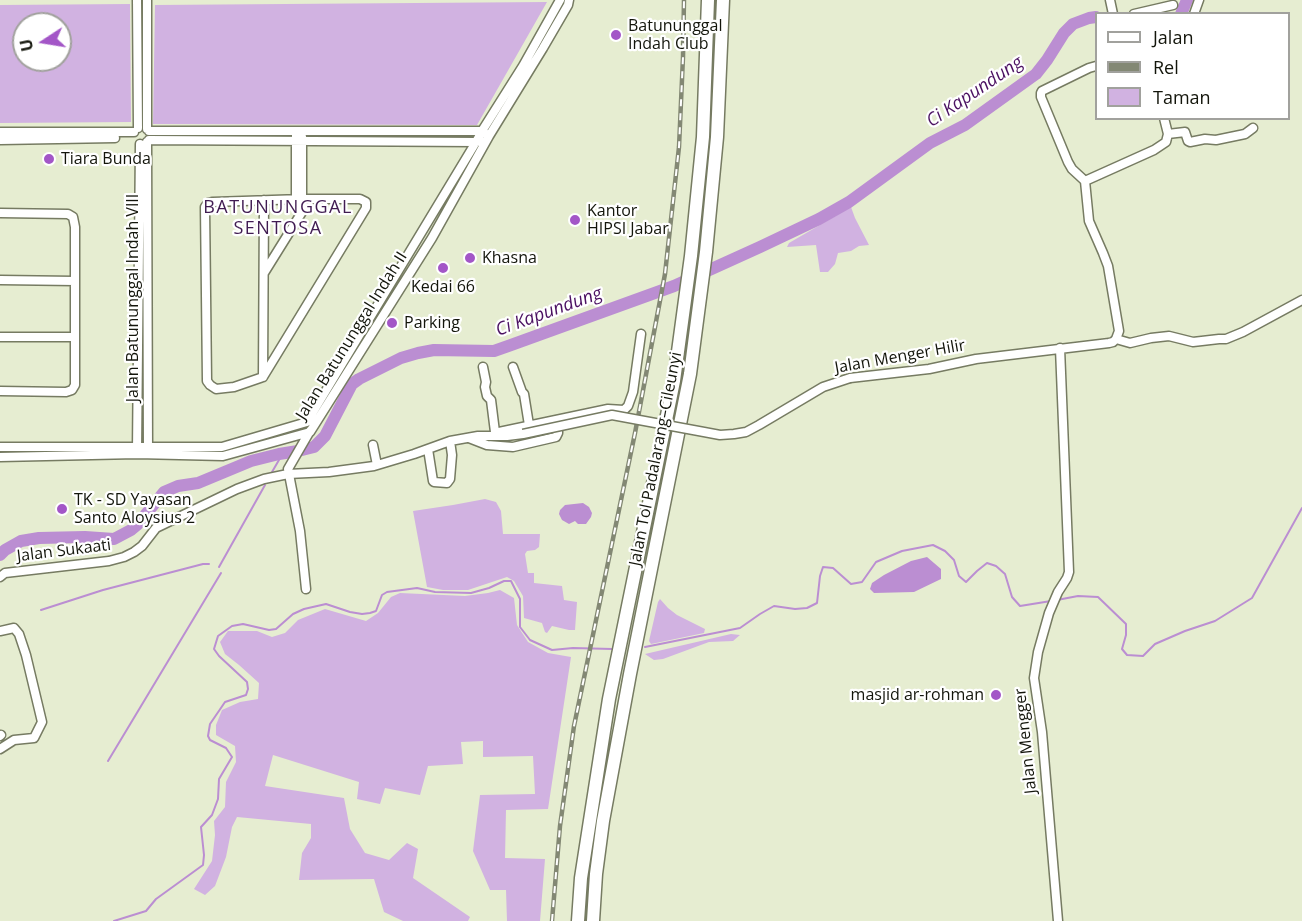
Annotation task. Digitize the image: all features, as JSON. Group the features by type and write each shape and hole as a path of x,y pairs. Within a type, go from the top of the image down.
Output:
{"highway":[{"name":"Jalan Tol Padalarang–Cileunyi","path":"578,921 581,878 609,699 674,381 691,256 703,136 708,0"},
{"name":"Jalan Tol Padalarang–Cileunyi","path":"593,921 603,821 690,374 706,252 717,136 723,0"}],"street":[{"name":"Jalan Batununggal Indah VIII","path":"137,0 148,451"},
{"name":"Jalan Batununggal Indah VIII","path":"137,450 142,136 147,0"},
{"path":"486,136 560,0"},
{"path":"299,136 476,142 486,136 543,48 569,0"},
{"path":"1144,12 1173,6"},
{"path":"1095,66 1042,91 1041,97 1068,162 1085,181 1089,221 1108,266 1119,331 1116,339"},
{"path":"1085,181 1154,150 1166,142 1168,134 1164,120"},
{"path":"1168,134 1185,132 1190,142 1205,139 1216,141 1245,134 1253,128"},
{"path":"0,132 142,136 486,136"},
{"path":"0,140 142,136"},
{"path":"264,273 302,212 299,199 299,136"},
{"name":"Jalan Batununggal Indah II","path":"0,447 137,450 223,456 310,432 432,238 486,136"},
{"name":"Jalan Batununggal Indah II","path":"148,451 222,447 307,422 476,142"},
{"path":"360,199 366,202 366,208 263,377 234,387 216,389 207,381 205,207 208,203 213,202 264,200 360,199"},
{"path":"263,377 264,200"},
{"path":"0,213 68,214 74,217 75,226 75,385 72,390 66,392 0,392"},
{"path":"0,280 75,281"},
{"name":"Jalan Menger Hilir","path":"473,437 523,435 612,415 720,435 734,434 746,432 823,387 850,378 929,369 976,359 1109,343 1116,339 1130,343 1169,336 1193,342 1226,339 1302,300"},
{"path":"473,437 608,409 624,410 633,392 641,334"},
{"path":"0,337 75,337"},
{"name":"Jalan Mengger","path":"1058,921 1042,732 1034,678 1038,652 1049,613 1069,572 1060,348"},
{"path":"483,367 487,396 491,400 495,432"},
{"path":"513,368 524,394 529,425"},
{"path":"473,437 487,445 513,447 556,437 558,420"},
{"path":"306,589 300,531 288,471 310,432 307,422"},
{"name":"Jalan Sukaati","path":"0,577 5,573 109,561 124,557 142,546 161,525 237,489 288,471 329,472 377,465 450,441 473,437"},
{"path":"428,449 433,481 447,483 450,479 452,455 450,441"},
{"path":"373,445 377,465"},
{"name":"Jalan Batununggal Indah II","path":"0,457 137,450"},
{"path":"0,630 14,628 19,634 42,722 34,738 14,740 0,748"}],"green space":[{"path":"547,2 477,125 153,124 155,5"},
{"path":"130,4 131,122 0,123 0,5"},
{"path":"851,207 869,245 838,253 835,264 828,272 820,272 816,245 787,247 789,243"},
{"path":"485,499 496,502 501,511 503,534 540,534 539,547 525,554 528,573 534,573 534,583 562,586 564,600 577,602 575,630 552,626 547,633 542,623 524,618 523,596 514,581 507,577 468,590 443,590 427,587 413,511"},
{"path":"500,590 514,598 517,625 528,642 548,653 571,657 548,809 506,810 505,858 545,859 540,921 507,921 506,890 490,890 473,851 480,795 535,794 533,756 483,757 483,741 461,742 463,764 428,766 420,795 385,788 380,804 357,799 359,782 273,755 265,786 344,798 350,829 365,853 389,860 407,843 418,849 413,878 470,917 468,921 403,921 384,912 374,879 299,880 302,853 311,838 311,824 237,817 215,886 205,895 194,889 212,861 214,821 225,807 226,782 236,762 235,746 216,735 216,725 222,710 240,702 258,699 259,683 225,654 220,642 228,631 257,631 272,637 285,633 298,620 325,609 366,621 378,613 391,597 400,593 465,596"},
{"path":"660,599 677,615 705,629 704,633 651,644 649,641"},
{"path":"731,634 740,635 733,641 709,642 663,659 654,660 645,654"}],"shaded area":[{"path":"583,503 592,513 586,524 578,524 575,521 569,524 562,520 559,514 565,505"},
{"path":"927,557 941,569 941,579 914,592 874,593 870,589 872,583 884,575 911,561"}],"waterway":[{"name":"Ci Kapundung","path":"1182,12 1187,0"},
{"name":"Ci Kapundung","path":"0,555 21,541 39,538 114,539 137,525 164,492 178,486 198,483 251,461 314,447 325,436 352,384 401,358 434,350 494,351 674,286 819,219 849,202 930,143 965,125 1036,74 1064,33 1073,24 1095,17"},
{"path":"272,472 283,453"},
{"path":"219,567 265,485"},
{"path":"1057,600 1078,596 1098,597 1126,624 1122,649 1127,655 1143,656 1155,644 1215,621 1252,598 1302,508"},
{"path":"645,647 740,628 774,606 807,608 817,603 823,567 833,568 851,584 862,582 876,562 902,551 933,545 945,551 954,560 959,576 966,582 987,563 996,566 1005,574 1012,597 1020,606 1051,601"},
{"path":"41,610 103,590 209,564"},
{"path":"108,761 221,573"},
{"path":"114,921 146,911 156,899 203,865 201,827 212,815 218,799 219,779 232,757 226,748 210,740 208,736 210,724 225,702 246,695 248,689 247,682 214,649 218,636 232,626 243,624 269,630 276,629 293,614 326,604 362,614 376,611 382,595 387,592 417,588 435,592 471,593 504,581 511,581 520,599 520,627 530,640 552,650 612,649"}],"railway":[{"path":"552,921 560,826 574,726 635,433 665,274 679,147 684,0"}],"place":[{"name":"Batununggal Indah Club","path":"616,35"},
{"name":"Tiara Bunda","path":"49,159"},
{"name":"Kantor HIPSI Jabar","path":"575,220"},
{"name":"Khasna","path":"470,258"},
{"name":"Kedai 66","path":"443,268"},
{"name":"Parking","path":"392,323"},
{"name":"TK - SD Yayasan Santo Aloysius 2","path":"62,509"},
{"name":"masjid ar-rohman","path":"996,695"}],"district":[{"name":"BATUNUNGGAL SENTOSA","path":"278,218"}]}
